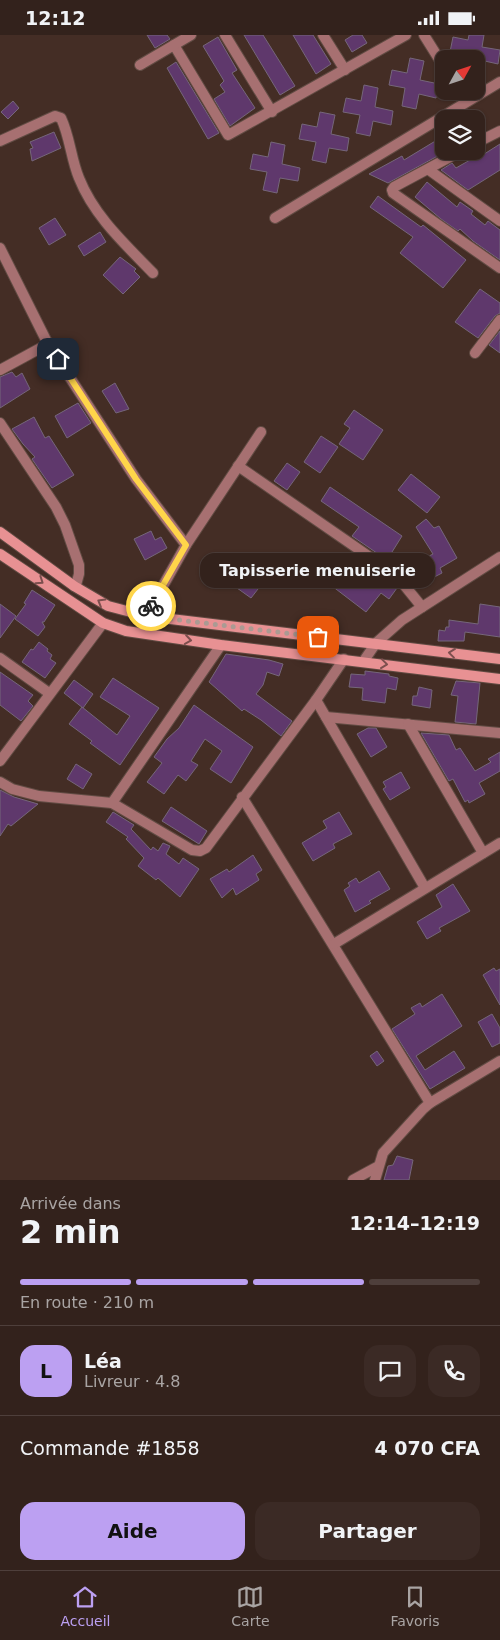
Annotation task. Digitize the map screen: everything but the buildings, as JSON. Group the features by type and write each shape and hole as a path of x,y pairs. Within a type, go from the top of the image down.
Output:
{"main road":[{"path":"0,532 74,586 108,606 146,616 500,659"},
{"path":"0,554 102,623 126,631 221,645 500,679"}],"street":[{"path":"140,65 192,35"},
{"path":"225,35 272,112"},
{"path":"323,35 345,70"},
{"path":"174,45 228,135 406,35"},
{"path":"424,35 435,53"},
{"path":"274,218 500,82"},
{"path":"0,141 55,116 61,118 79,178 91,201 111,229 153,273"},
{"path":"485,138 500,131"},
{"path":"446,160 394,187 393,193 500,268"},
{"path":"429,170 500,221"},
{"path":"0,248 48,344 136,479 186,545"},
{"path":"475,353 500,320"},
{"path":"0,370 48,344"},
{"path":"0,423 56,507 65,525 79,565 79,574 74,586"},
{"path":"146,616 186,545 260,432"},
{"path":"238,467 396,575 422,607"},
{"path":"363,662 376,643 402,620 500,557"},
{"path":"0,761 102,623"},
{"path":"112,803 221,645"},
{"path":"0,658 49,693"},
{"path":"0,782 12,789 39,796 112,803 192,850 200,851 206,847 344,659"},
{"path":"316,699 425,888"},
{"path":"326,717 500,733"},
{"path":"408,725 483,853"},
{"path":"242,797 430,1103"},
{"path":"334,944 500,843"},
{"path":"375,1180 377,1167 383,1153 430,1103 500,1061"},
{"path":"353,1180 377,1167"}],"way so far":[{"path":"151,606 146,616 318,637"}],"place":[{"name":"Tapisserie menuiserie","path":"318,637"}],"route":[{"path":"58,359 136,479 186,545 151,606"}]}
